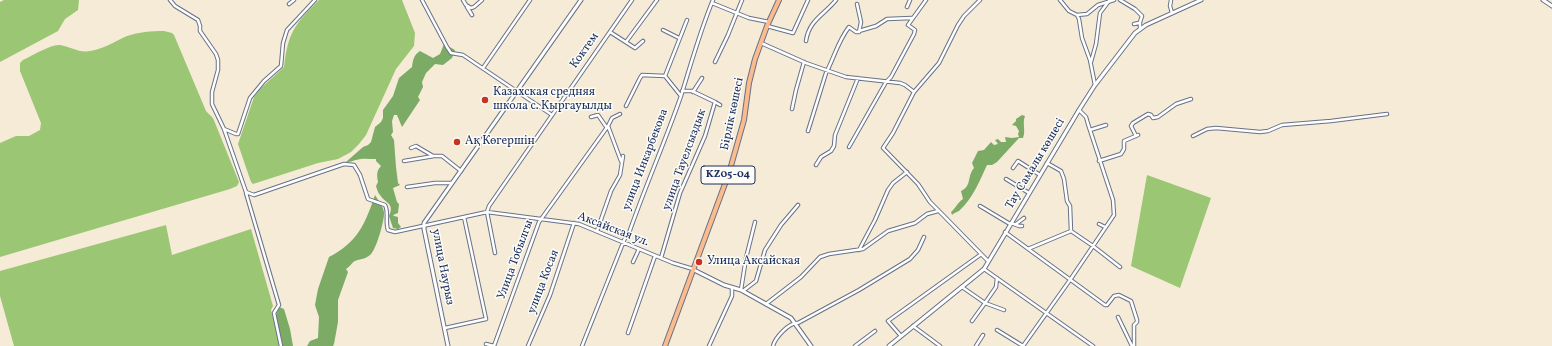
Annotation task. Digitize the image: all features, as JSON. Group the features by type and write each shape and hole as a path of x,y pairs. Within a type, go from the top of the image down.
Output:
{"main road":[{"name":"Бірлік көшесі","path":"665,346 694,270 736,151 744,120 749,83 760,43 779,0"}],"street":[{"path":"170,0 175,6 199,21 200,31 218,60 218,70 212,92 212,104 224,129 246,192 279,305 274,313 281,346"},
{"path":"289,4 294,0"},
{"path":"224,129 238,134 250,98 264,81 281,66 283,43 288,26 315,0"},
{"path":"422,0 446,47 451,53 463,55 552,115"},
{"path":"464,3 469,8 482,0"},
{"path":"483,68 530,0"},
{"name":"улица Наурыз","path":"448,346 424,223 581,0"},
{"name":"Коктем","path":"487,212 492,201 632,0"},
{"path":"626,42 657,0"},
{"path":"715,62 719,56 742,0"},
{"path":"713,1 749,18 793,33 808,0"},
{"path":"806,41 809,29 816,19 836,0"},
{"path":"907,7 910,0"},
{"path":"849,147 886,82 891,77 914,34 915,30 908,25 925,0"},
{"path":"980,0 964,16 939,63 914,92 893,133 883,148 918,184 930,202 980,255 988,261"},
{"path":"1060,0 1069,11 1077,15 1087,14 1098,5 1114,0"},
{"path":"1120,0 1135,9 1142,16 1139,23 1140,29"},
{"path":"1171,0 1172,13"},
{"name":"Тау Самалы көшесі","path":"890,346 984,269 1095,85 1134,35 1140,29 1201,0"},
{"path":"1543,0 1552,6"},
{"name":"улица Инкарбекова","path":"582,346 629,233 681,96 702,26 713,1"},
{"path":"1090,64 1095,50 1100,12 1109,1"},
{"path":"464,3 472,14"},
{"path":"857,4 861,22 859,31"},
{"path":"1077,15 1095,85"},
{"path":"808,131 834,54 847,29 849,27 856,32 876,26 887,19 912,18"},
{"path":"665,76 687,20"},
{"path":"1134,24 1139,23"},
{"path":"663,30 679,38"},
{"path":"610,32 636,48 644,40"},
{"path":"760,43 804,62 846,77 903,84 914,92"},
{"path":"792,109 804,62"},
{"path":"626,106 642,75 665,76 681,96"},
{"path":"693,92 702,78"},
{"path":"816,165 820,157 831,151 834,146 835,135 858,78"},
{"name":"улица Тауелсыздык","path":"661,258 680,192 705,136 715,102 688,90 682,91"},
{"path":"1099,161 1121,154 1124,149 1124,141 1137,136 1131,126 1133,123 1148,114 1151,115 1152,118 1158,117 1176,104 1191,99"},
{"path":"715,102 720,105"},
{"path":"996,330 1023,346 1114,215 1112,200 1086,117 1079,110"},
{"name":"Улица Тобылгы","path":"494,346 541,219 608,127 612,118 620,114"},
{"path":"1193,136 1216,128 1260,132 1268,131 1282,125 1387,114"},
{"path":"591,117 598,115 611,130 621,163"},
{"path":"1090,130 1106,125"},
{"path":"411,148 416,146 434,156"},
{"path":"404,161 442,156 461,171"},
{"path":"597,230 610,191 620,175 623,156"},
{"path":"1013,168 1018,161 1040,175"},
{"path":"1047,163 1060,171 1064,179 1067,201 1070,206 1071,231"},
{"name":"Аксайская ул.","path":"246,192 254,195 344,164 354,165 360,175 368,199 385,205 388,209 386,225 388,230 395,232 487,212 574,224 597,230 655,256 694,270 732,288 742,291 766,304 791,318 811,346"},
{"path":"859,250 872,226 888,190 893,183 907,172"},
{"path":"1006,178 1029,193"},
{"path":"407,187 446,182 453,183"},
{"path":"742,291 756,281 765,250 781,225 798,205"},
{"path":"980,206 1010,224 1022,226"},
{"path":"766,304 801,277 820,257 859,250 888,231 915,223 927,214 938,210"},
{"path":"487,212 495,253"},
{"path":"545,214 546,217 552,221"},
{"path":"445,328 486,319 464,217"},
{"path":"1015,224 1024,218"},
{"path":"742,291 746,258 755,222"},
{"name":"улица Косая","path":"528,346 550,295 574,224"},
{"path":"1099,224 1105,227"},
{"path":"1071,231 1120,267"},
{"path":"1028,249 1071,231"},
{"path":"1006,232 1107,306 1114,296 1119,296 1131,301 1137,320 1134,325 1133,346"},
{"path":"773,346 780,334 795,323 798,323 859,290 910,259 918,250 924,236"},
{"path":"633,262 639,249"},
{"path":"901,336 888,321 980,255"},
{"path":"628,333 655,256"},
{"path":"984,269 1093,346"},
{"path":"972,321 996,287 997,278"},
{"path":"962,287 985,303 1004,310"},
{"path":"709,346 732,296 732,288"},
{"path":"1118,317 1133,346"},
{"path":"913,326 940,346"},
{"path":"855,346 875,331"},
{"path":"976,346 983,335"},
{"path":"486,344 494,346"}],"green space":[{"path":"4,0 79,0 78,10 65,19 58,31 0,62 0,2"},
{"path":"319,0 402,0 415,33 414,46 396,69 366,135 351,152 338,159 318,163 253,184 238,144 254,97 261,88 284,67 288,45 294,29"},
{"path":"164,31 174,35 206,111 213,118 239,182 237,186 0,257 0,143 16,136 29,136 40,130 41,123 20,71 20,63 23,60 56,45 75,50 90,51 105,47 127,36 145,32"},
{"path":"444,44 455,50 452,58 443,65 435,64 426,73 422,82 423,87 418,97 420,100 402,127 397,115 394,115 392,121 393,132 391,135 394,140 398,183 400,185 393,188 399,204 398,213 393,215 398,217 398,223 401,227 398,229 393,228 389,216 391,208 379,194 376,186 378,182 377,176 379,168 381,166 376,159 361,159 346,162 371,142 375,127 383,118 383,110 393,96 399,78 412,67 413,59 416,54 420,51 433,58 440,54"},
{"path":"1022,115 1025,116 1023,138 1019,138 997,162 992,165 987,165 969,200 960,210 952,215 951,212 963,199 961,191 968,184 974,168 972,163 978,151 984,150 991,142 994,145 998,144 995,140 998,139 1001,142 1006,142 1005,137 1019,137 1019,131 1016,126 1012,125 1016,119"},
{"path":"1147,175 1211,198 1180,288 1131,266"},
{"path":"375,195 382,205 384,212 382,228 370,255 354,262 346,269 348,272 338,300 338,322 334,344 333,346 307,346 310,341 318,338 319,317 315,305 318,289 329,257 347,245 354,238 368,215"},
{"path":"166,225 172,255 251,229 273,306 271,310 280,346 14,346 0,296 0,271"},
{"path":"279,307 284,309 293,346 283,346 276,316"}],"place":[{"name":"Казахская средняя школа с. Кыргауылды","path":"485,100"},
{"name":"Ақ Көгершін","path":"457,142"},
{"name":"Улица Аксайская","path":"699,262"}]}
